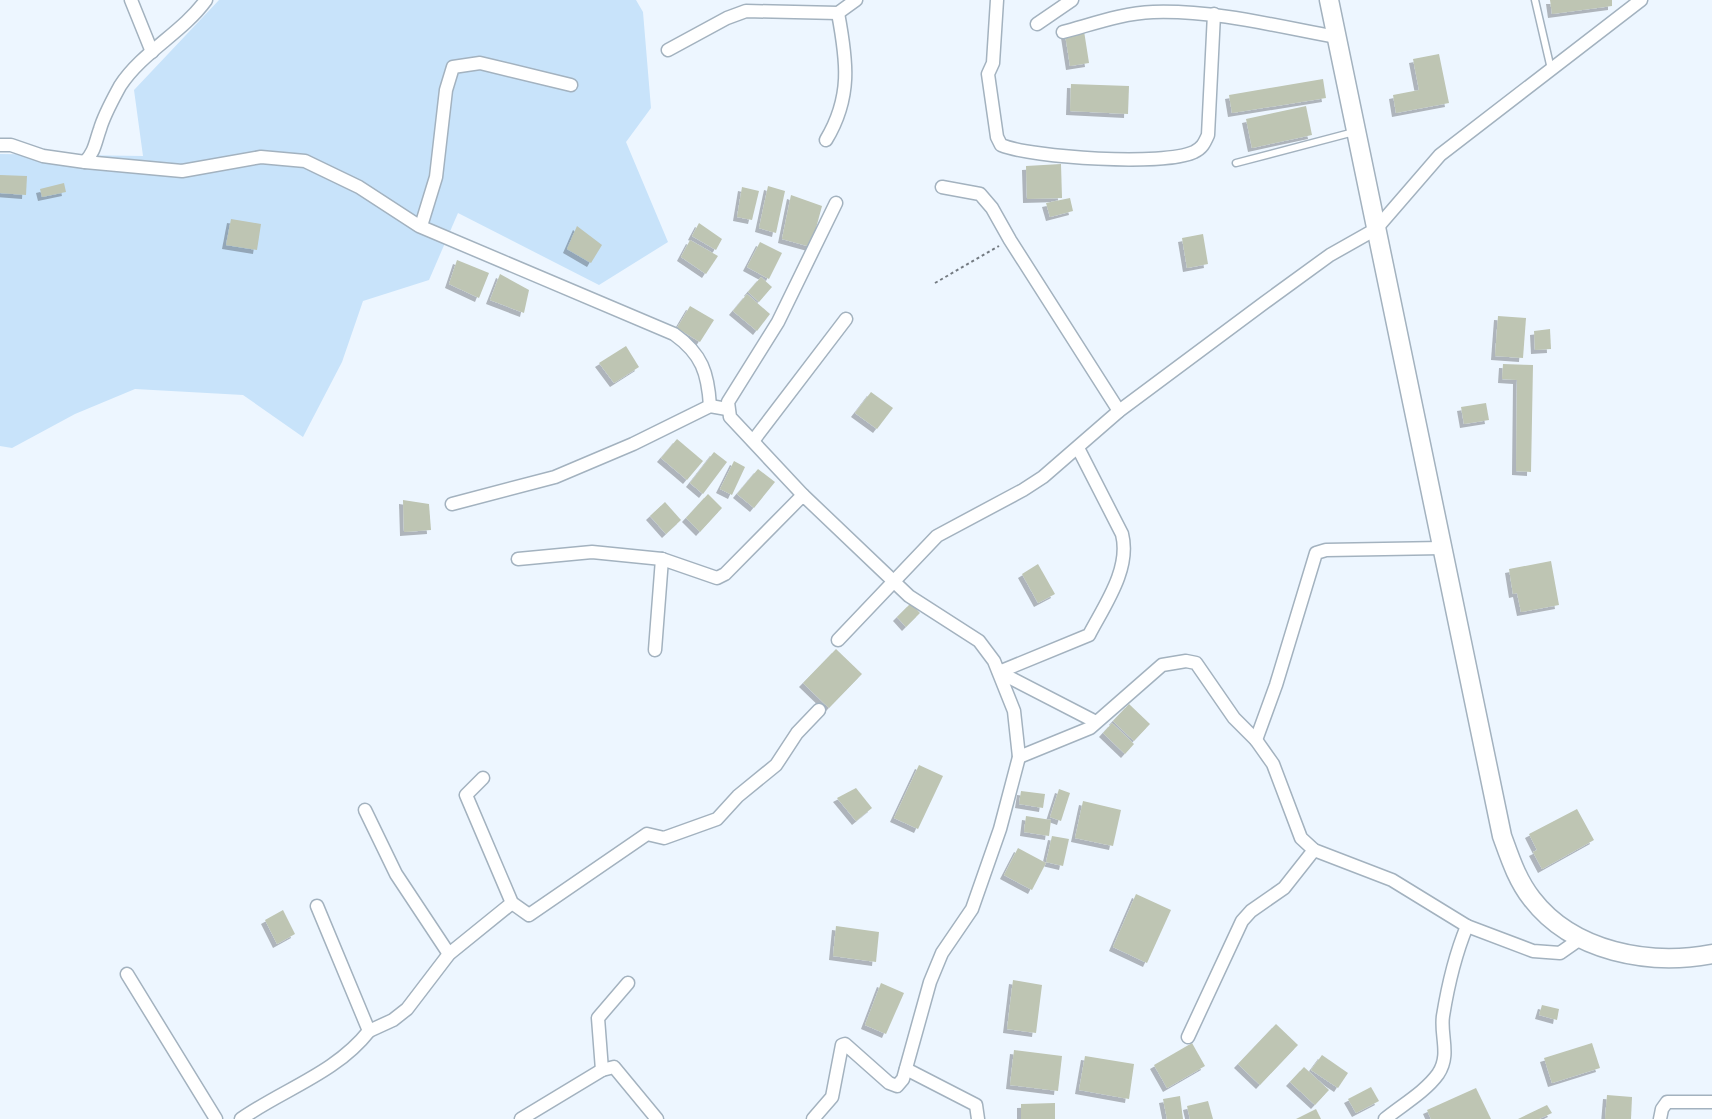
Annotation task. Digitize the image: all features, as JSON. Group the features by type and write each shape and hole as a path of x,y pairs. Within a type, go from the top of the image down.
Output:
{"main road":[{"path":"1329,0 1354,132 1502,836 1516,873 1532,899 1551,919 1580,939 1604,949 1632,955 1690,958 1712,954"}],"street":[{"path":"131,0 152,52"},
{"path":"85,162 95,150 100,128 121,85 152,52 195,15 206,0"},
{"path":"668,50 727,18 746,11 838,13 856,0"},
{"path":"997,0 993,63 988,74 998,138 1002,146 1078,158 1168,158 1192,153 1203,146 1208,135 1214,14"},
{"path":"1037,24 1072,0"},
{"path":"838,640 937,536 1023,490 1078,448 1119,411 1330,255 1376,229 1440,155 1641,0"},
{"path":"1063,32 1123,16 1153,12 1214,14 1336,37"},
{"path":"826,140 838,119 847,86 838,13"},
{"path":"421,226 436,177 446,90 453,67 480,63 571,85"},
{"path":"0,145 11,145 43,156 182,171 261,157 305,161 359,187 421,226 674,334 693,347 708,379 710,406"},
{"path":"942,187 980,194 992,208 1119,411"},
{"path":"817,1118 832,1097 842,1045 847,1045 889,1083 897,1086 903,1079 930,982 942,953 972,909 1000,829 1019,757 1014,711 999,672 979,641 955,624 922,606 895,582 803,495 730,417 727,409 728,402 778,322 836,203"},
{"path":"753,441 846,319"},
{"path":"452,504 555,477 633,444 710,406 727,409"},
{"path":"999,672 1089,635 1118,579 1125,544 1122,534 1078,448"},
{"path":"518,559 592,552 662,559 717,578 725,574 803,495"},
{"path":"1256,740 1276,685 1316,553 1326,550 1442,548"},
{"path":"655,650 662,559"},
{"path":"1019,757 1072,737 1096,722 1162,665 1186,661 1196,663 1234,718 1256,740 1273,764 1301,838 1314,850 1392,880 1467,926 1533,951 1560,953 1580,939"},
{"path":"999,672 1096,722"},
{"path":"483,778 466,795 512,903 529,915 647,834 664,838 717,819 738,796 776,765 797,733 819,710"},
{"path":"365,810 396,873 449,954"},
{"path":"1188,1036 1242,921 1251,911 1284,888 1314,850"},
{"path":"245,1119 336,1063 355,1048 369,1030 393,1020 407,1009 449,954 512,903"},
{"path":"317,906 369,1030"},
{"path":"1385,1119 1424,1089 1443,1064 1446,1043 1443,1019 1456,953 1467,926"},
{"path":"127,974 216,1119"},
{"path":"602,1070 598,1018 628,983"},
{"path":"521,1119 602,1070 614,1067 657,1119"},
{"path":"906,1069 976,1106 978,1119"},
{"path":"1660,1119 1662,1109 1667,1102 1712,1102"}],"lane":[{"path":"1535,0 1551,69"},
{"path":"1236,164 1354,132"}],"path":[{"path":"935,283 1010,240"}],"shaded area":[{"path":"219,0 636,0 643,12 651,108 626,142 668,242 599,285 458,213 429,280 363,301 342,362 303,437 243,395 135,389 75,414 12,448 0,446 0,154 143,156 134,90"}],"building":[{"path":"1550,0 1612,0 1612,6 1552,14"},
{"path":"1084,31 1089,63 1070,66 1065,34"},
{"path":"1439,54 1449,103 1396,113 1393,95 1419,90 1413,59"},
{"path":"1323,79 1326,98 1232,113 1229,95"},
{"path":"1071,84 1129,86 1128,114 1070,111"},
{"path":"1306,106 1312,135 1252,148 1246,119"},
{"path":"1061,164 1062,198 1027,199 1026,166"},
{"path":"0,175 27,176 26,195 0,193"},
{"path":"64,183 66,192 42,197 40,189"},
{"path":"768,186 785,191 776,233 759,228"},
{"path":"742,187 759,191 752,220 737,217"},
{"path":"791,195 822,206 811,247 782,239"},
{"path":"1070,198 1073,211 1050,217 1046,203"},
{"path":"231,219 261,224 257,250 226,245"},
{"path":"699,223 722,239 716,250 692,236"},
{"path":"577,226 602,245 591,263 567,249"},
{"path":"1203,234 1208,264 1187,268 1182,238"},
{"path":"690,240 718,256 706,274 681,257"},
{"path":"760,242 782,253 769,279 747,267"},
{"path":"457,260 489,273 479,298 449,284"},
{"path":"500,274 529,290 524,313 490,300"},
{"path":"761,277 772,287 759,302 748,292"},
{"path":"747,294 770,314 757,331 733,311"},
{"path":"690,306 714,320 700,342 677,328"},
{"path":"1498,316 1526,318 1523,358 1495,356"},
{"path":"1550,329 1551,349 1535,350 1534,331"},
{"path":"626,346 639,367 614,383 599,363"},
{"path":"1503,364 1533,365 1531,472 1516,471 1517,380 1502,379"},
{"path":"871,392 893,408 877,429 855,413"},
{"path":"1486,403 1489,420 1464,424 1461,407"},
{"path":"677,439 703,461 687,480 661,458"},
{"path":"714,452 727,462 703,494 690,483"},
{"path":"734,461 745,467 732,495 720,489"},
{"path":"758,469 775,482 754,508 737,494"},
{"path":"708,494 722,508 700,532 686,518"},
{"path":"403,500 429,504 431,530 404,532"},
{"path":"665,502 681,520 666,534 650,516"},
{"path":"1551,561 1559,605 1521,612 1517,593 1513,594 1509,569"},
{"path":"1038,564 1055,594 1038,603 1022,574"},
{"path":"911,603 920,613 906,627 897,617"},
{"path":"836,649 862,674 829,708 803,683"},
{"path":"1129,704 1150,724 1134,741 1113,721"},
{"path":"1112,723 1134,744 1125,754 1103,733"},
{"path":"919,765 943,776 918,829 894,818"},
{"path":"856,788 872,808 856,821 837,798"},
{"path":"1059,789 1070,793 1061,821 1050,817"},
{"path":"1021,791 1045,794 1043,808 1019,804"},
{"path":"1083,801 1121,810 1113,846 1075,838"},
{"path":"1577,809 1594,840 1542,869 1533,852 1537,850 1529,834"},
{"path":"1026,816 1051,820 1049,836 1024,832"},
{"path":"1052,836 1069,839 1063,866 1046,862"},
{"path":"1018,848 1046,863 1032,890 1004,875"},
{"path":"1136,894 1171,910 1147,963 1113,947"},
{"path":"283,910 295,934 277,944 265,920"},
{"path":"836,926 879,932 876,962 833,956"},
{"path":"1013,980 1042,985 1036,1033 1007,1029"},
{"path":"881,983 904,993 886,1034 865,1025"},
{"path":"1542,1005 1559,1009 1557,1020 1539,1015"},
{"path":"1276,1024 1298,1045 1260,1085 1238,1064"},
{"path":"1192,1043 1205,1066 1167,1088 1154,1065"},
{"path":"1592,1043 1600,1068 1552,1083 1544,1058"},
{"path":"1014,1050 1062,1056 1058,1091 1010,1085"},
{"path":"1322,1055 1348,1073 1338,1088 1311,1070"},
{"path":"1085,1056 1134,1064 1129,1099 1079,1090"},
{"path":"1304,1067 1329,1090 1315,1105 1290,1082"},
{"path":"1371,1087 1379,1101 1356,1113 1348,1099"},
{"path":"1476,1088 1491,1119 1431,1119 1427,1110"},
{"path":"1607,1095 1632,1097 1631,1119 1605,1119"},
{"path":"1180,1096 1183,1119 1167,1119 1163,1099"},
{"path":"1208,1101 1213,1119 1190,1119 1187,1106"},
{"path":"1055,1103 1055,1119 1021,1119 1021,1104"},
{"path":"1547,1105 1552,1113 1539,1119 1518,1119"},
{"path":"1316,1109 1321,1119 1296,1119"}]}
